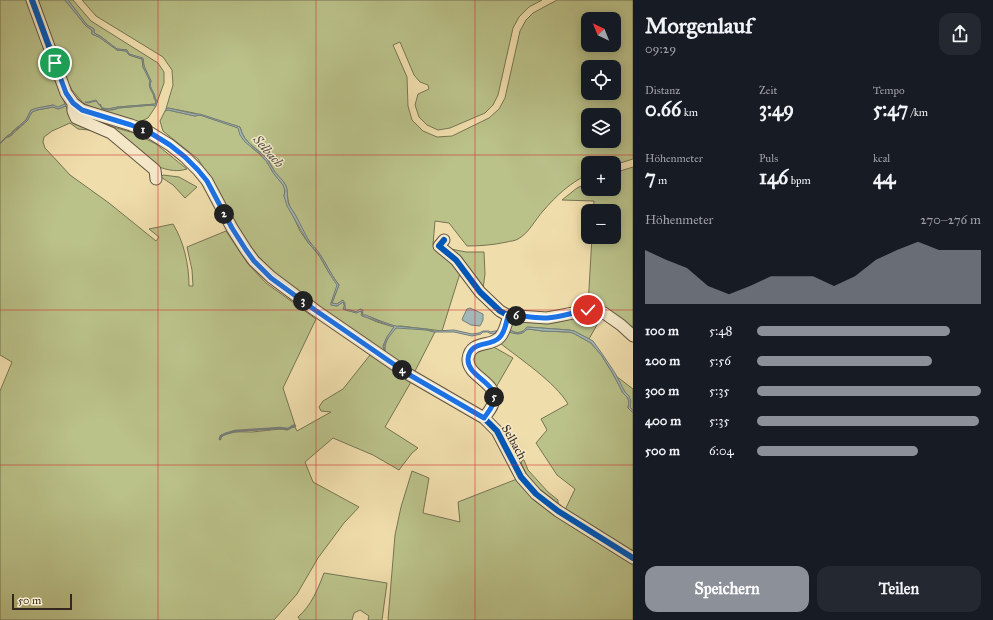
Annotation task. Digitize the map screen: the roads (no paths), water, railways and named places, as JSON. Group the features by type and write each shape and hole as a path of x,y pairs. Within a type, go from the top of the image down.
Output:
{"street":[{"path":"32,0 66,93 73,103 73,111 76,118 111,133 156,170 156,179"},
{"name":"Selbach","path":"73,103 82,110 149,132 185,157 201,173 246,250 254,261 271,278 408,374 484,418 497,431 521,477 536,494 558,511 633,558"},
{"path":"444,240 439,246 456,260 480,292 508,316 547,318 588,310 604,313 633,336"},
{"path":"484,418 491,408 495,398 493,391 469,367 468,359 471,350 479,345 498,340 502,335 508,316"}],"water":[{"path":"65,0 68,0 87,25 94,29 94,33 117,49 127,50 129,54 143,58 144,66 151,81 150,83 143,67 142,59 129,55 126,51 117,50 99,37 92,34 92,30 86,26"},
{"path":"150,83 157,102 156,106 152,105 118,108 111,110 103,108 108,109 156,104"},
{"path":"96,100 101,106 96,101 88,103 85,102"},
{"path":"65,104 66,106 58,109 53,107 32,112 27,121 0,144 7,136 26,120 31,110 53,105 58,107"},
{"path":"168,108 200,114 240,127 247,141 267,159 286,186 289,205 310,243 322,257 339,285 332,303 337,304 343,300 345,303 345,309 356,312 360,309 363,310 362,315 366,315 395,326 427,329 434,331 454,330 472,334 483,331 490,332 500,330 493,334 483,332 472,336 454,332 434,332 427,330 396,328 384,346 385,353 383,346 394,327 362,316 361,315 362,311 356,313 343,309 343,302 337,306 331,305 337,285 318,253 309,244 287,206 283,185 260,154 245,142 240,135 238,128 200,115 195,116 168,110 165,111"},
{"path":"470,308 483,314 483,320 480,326 471,325 462,320 467,309"},
{"path":"527,327 574,331 593,341 629,396 631,401 630,407 633,413 628,408 629,401 627,397 623,393 602,356 591,343 569,332 527,329 523,333 518,334 507,331 508,329 515,333 521,332"}],"waterway":[{"path":"220,439 221,436 235,431 280,428 288,429 295,426"}]}
